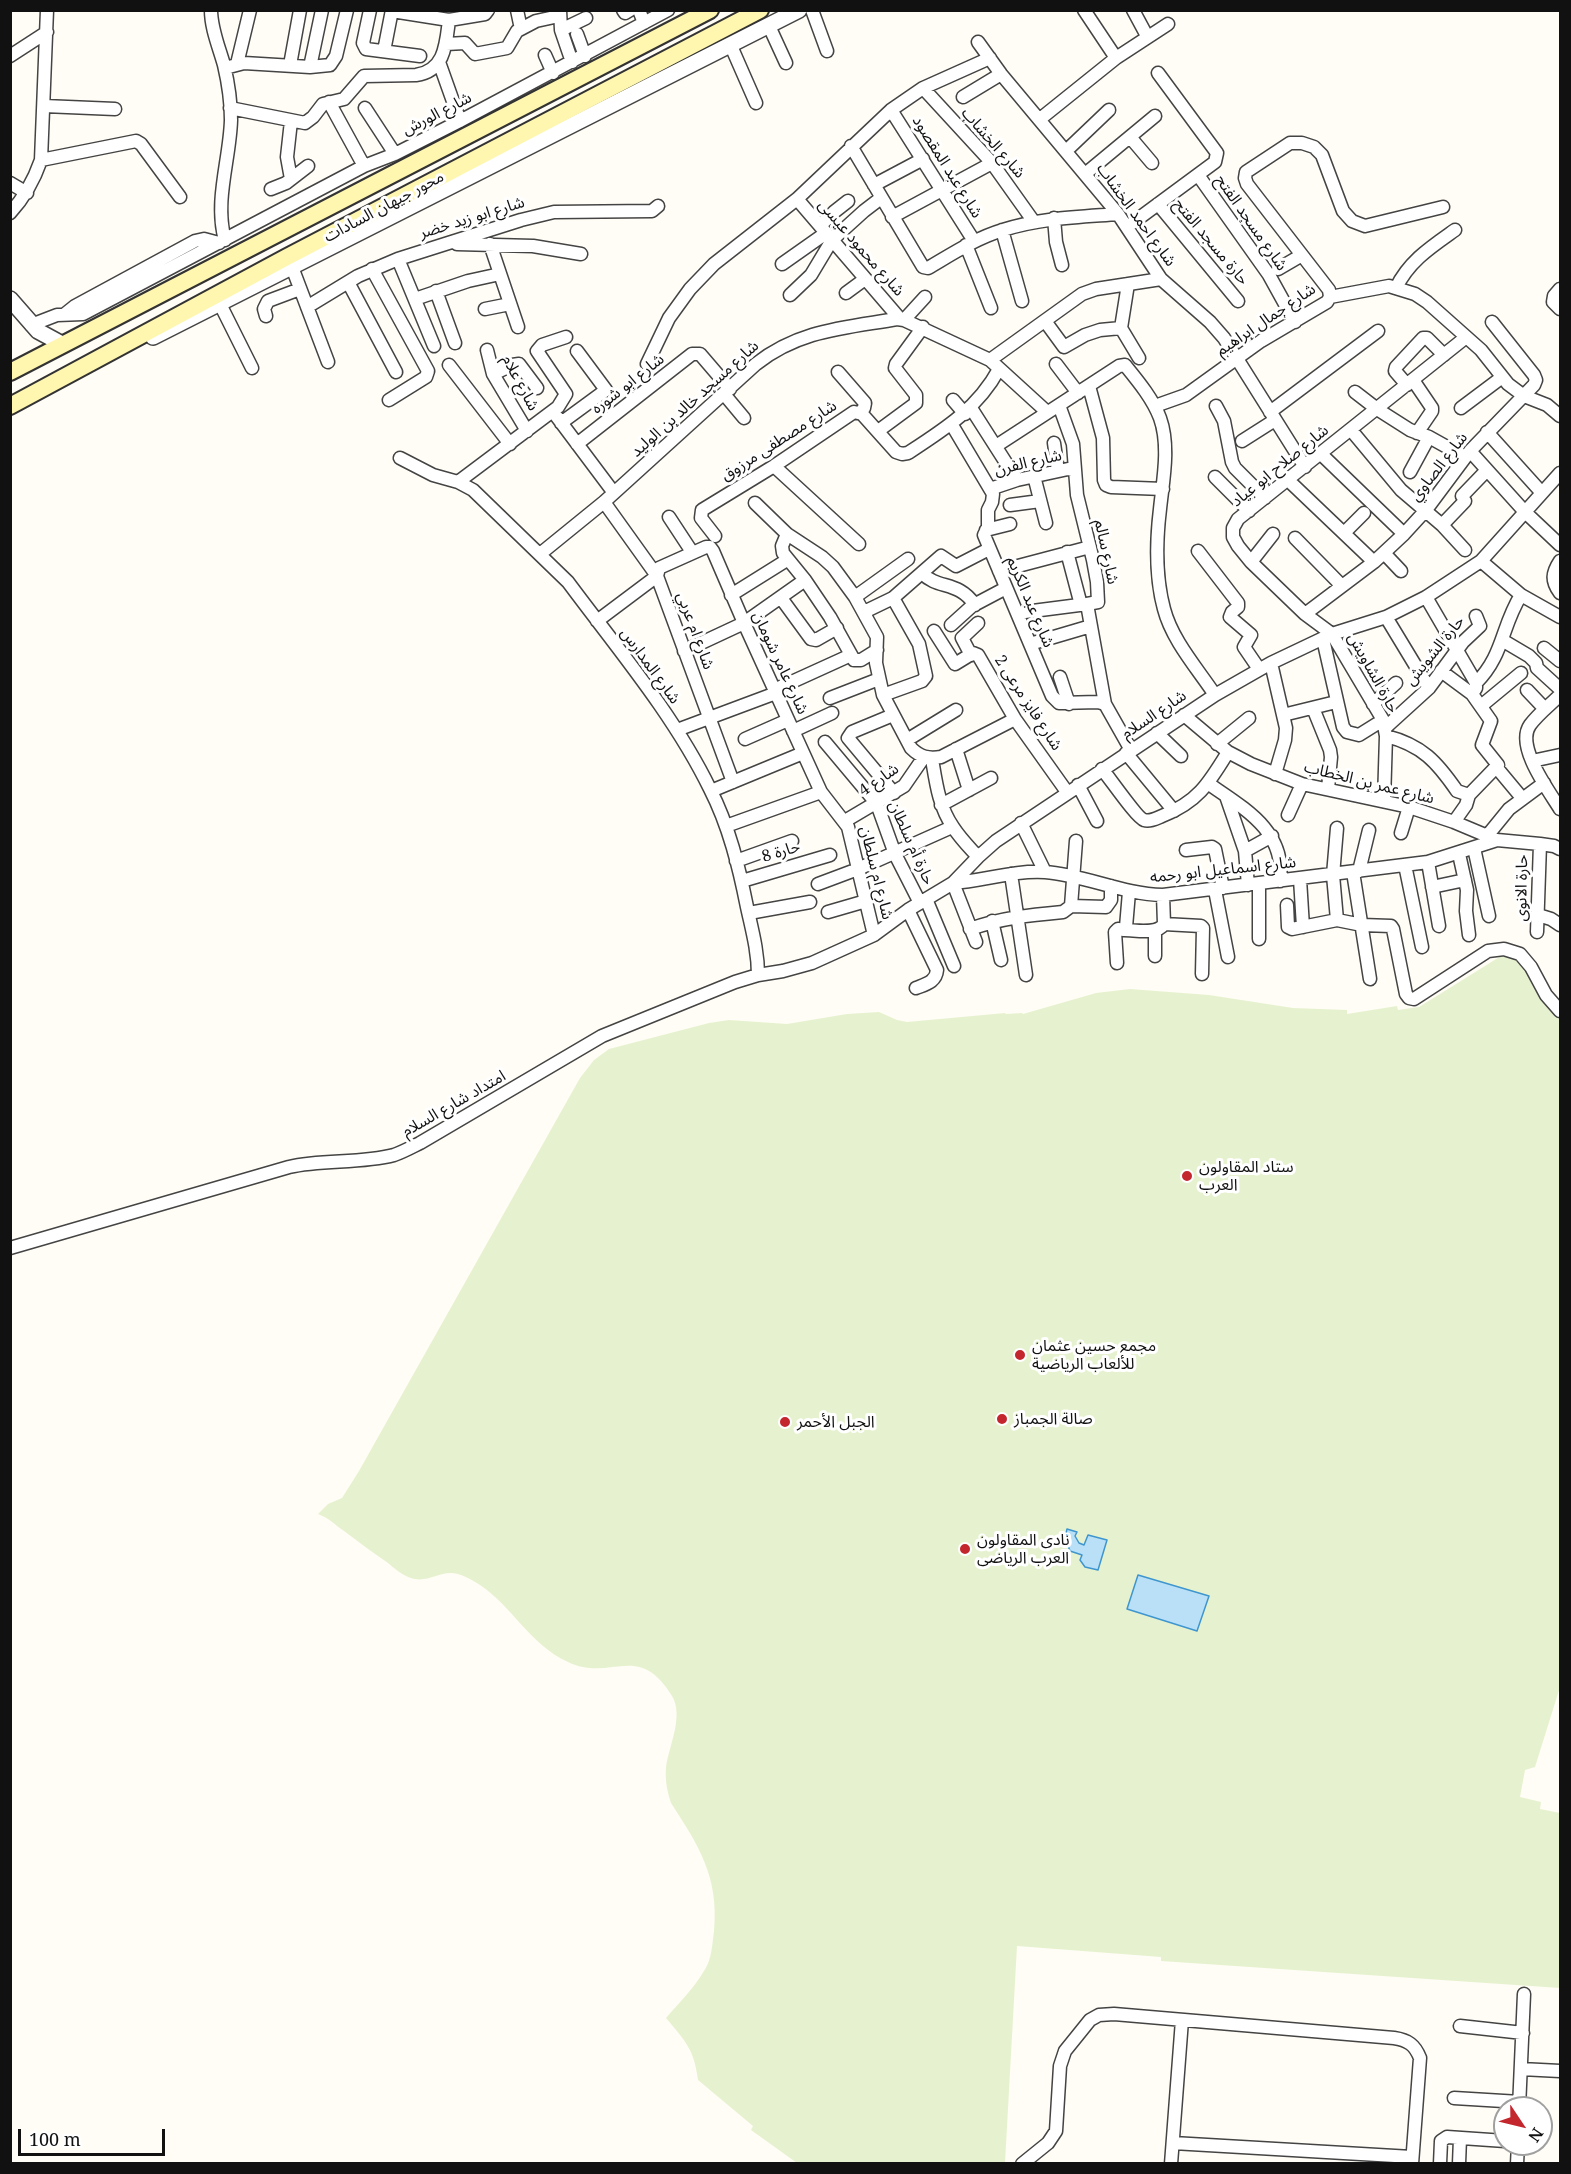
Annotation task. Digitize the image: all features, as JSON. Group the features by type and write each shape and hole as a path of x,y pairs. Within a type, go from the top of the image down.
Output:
{"main road":[{"name":"محور جيهان السادات","path":"10,372 710,10"},
{"name":"محور جيهان السادات","path":"10,406 760,10"}],"street":[{"path":"10,213 27,193 40,159 47,10"},
{"path":"211,10 214,32 231,66"},
{"path":"222,241 221,210 230,129 231,66 250,10"},
{"path":"290,65 300,10"},
{"path":"310,67 322,10"},
{"path":"231,66 254,63 325,67 334,62 347,10"},
{"path":"370,10 364,46 369,50 420,56"},
{"path":"384,51 392,11 455,17 485,14 488,10"},
{"path":"517,10 521,29"},
{"path":"623,10 625,13 630,10"},
{"path":"639,10 644,23"},
{"name":"شارع الورش","path":"31,325 48,317 65,314 75,306 195,241 204,238 222,241 364,166 395,154 554,73 668,10"},
{"path":"118,347 153,337 220,304 798,10"},
{"path":"812,10 827,51"},
{"path":"1084,10 1116,58"},
{"path":"1133,10 1147,36"},
{"path":"446,44 465,43 475,54 507,48 515,34 537,16 559,13 561,30 572,62"},
{"path":"230,108 305,123 313,117 321,105 344,99 364,76 423,74 439,62 455,17"},
{"path":"561,30 586,18"},
{"path":"1040,119 1116,58 1168,24"},
{"path":"769,26 786,63"},
{"path":"10,56 47,32"},
{"path":"577,34 585,56"},
{"name":"شارع احمد الخشاب","path":"978,42 1001,74 1118,214 1161,279 1210,322 1237,357 1305,467"},
{"path":"731,46 756,103"},
{"path":"545,55 554,73"},
{"path":"647,364 669,318 690,289 714,264 797,199 891,110 923,88 990,58"},
{"path":"439,62 460,121"},
{"path":"1127,227 1218,158 1217,153 1158,73"},
{"path":"963,97 1001,74"},
{"name":"شارع الخشاب","path":"923,88 992,163 1034,222"},
{"path":"329,102 364,166"},
{"path":"44,106 116,109"},
{"path":"365,108 395,154"},
{"name":"شارع عبد المقصود","path":"891,110 942,190 970,243 991,308"},
{"path":"1066,151 1109,110"},
{"path":"1086,174 1155,116"},
{"path":"291,121 287,157 291,180"},
{"path":"1130,136 1152,163"},
{"path":"40,159 136,141 141,144 180,197"},
{"name":"شارع جمال ابراهيم","path":"1155,406 1186,395 1261,340 1328,302 1330,297 1329,290 1247,184 1246,172 1290,143 1302,143 1314,147 1322,155 1343,211 1352,221 1365,226 1443,207"},
{"path":"851,146 923,267 928,268 970,243 1002,230 1054,218 1118,214"},
{"path":"874,185 923,159"},
{"path":"892,217 992,163"},
{"path":"271,189 291,180 309,166"},
{"name":"شارع مسجد الفتح","path":"1198,175 1269,275 1295,322"},
{"path":"10,183 27,193"},
{"path":"782,264 881,198"},
{"name":"شارع محمود عيسى","path":"797,199 902,320"},
{"path":"790,295 811,275 834,212 848,201"},
{"name":"حارة مسجد الفتح","path":"1158,204 1238,301"},
{"name":"شارع ابو زيد خضر","path":"307,307 372,269 444,243 554,212 652,211 658,206"},
{"path":"1054,218 1056,242 1062,265"},
{"path":"1002,230 1022,301"},
{"path":"1396,288 1401,277 1421,254 1455,230"},
{"path":"444,243 532,246 581,254"},
{"path":"489,244 518,327"},
{"path":"1278,269 1302,255"},
{"path":"398,259 434,346"},
{"path":"292,267 328,362"},
{"path":"372,269 428,371 426,377 390,399"},
{"path":"415,299 500,274"},
{"path":"846,292 865,279"},
{"path":"990,360 1082,294 1096,289 1161,279"},
{"path":"348,282 396,372"},
{"path":"1128,284 1121,328 1138,358"},
{"path":"1330,297 1379,286 1396,288 1414,294 1427,302 1481,350 1501,378 1524,396 1539,401 1560,416"},
{"path":"266,316 264,305 268,301 300,289"},
{"path":"1560,289 1554,296 1553,302 1560,309"},
{"path":"436,291 455,343"},
{"path":"902,320 925,297"},
{"path":"13,303 31,325 45,337 62,344"},
{"path":"10,322 15,315 13,303"},
{"path":"220,304 252,368"},
{"path":"485,309 510,304"},
{"name":"شارع مسجد خالد بن الوليد","path":"540,554 609,498 768,354 796,339 826,331 902,320 923,327 990,360 1047,412"},
{"path":"1045,321 1064,347 1085,335 1100,330 1121,328"},
{"name":"شارع الصاوي","path":"1305,614 1374,562 1404,534 1426,510 1467,454 1534,386 1536,380 1534,375 1492,322"},
{"path":"878,431 916,403 916,395 895,368 923,327"},
{"path":"1242,441 1378,331"},
{"path":"458,482 554,412 565,398 566,394 537,351 542,345 566,337"},
{"path":"1417,433 1432,408 1410,383 1395,371 1396,367 1423,338 1427,338 1444,355"},
{"name":"شارع صلاح ابو عياد","path":"1328,636 1251,562 1233,537 1233,528 1238,519 1465,338"},
{"name":"شارع علام","path":"487,350 493,374 527,431"},
{"path":"561,423 605,393 606,390 577,351"},
{"name":"شارع ابو شوره","path":"577,444 692,354 700,354 727,392"},
{"path":"493,374 519,364 537,388"},
{"path":"1056,364 1083,389 1103,438 1106,485 1162,489"},
{"path":"996,446 1122,364 1125,365 1155,406 1161,421 1165,444 1156,551 1164,609 1170,628 1215,695"},
{"path":"449,365 510,444"},
{"name":"شارع مصطفى مرزوق","path":"713,542 701,518 702,510 774,466 854,412 860,413 896,452 908,453 952,425 968,411 990,386 999,369"},
{"path":"838,372 865,403 860,413"},
{"path":"1461,408 1501,378"},
{"path":"727,392 744,418"},
{"path":"1355,392 1377,409 1417,433 1467,454 1487,470 1525,512 1560,545"},
{"path":"953,400 968,411 996,446 1017,480"},
{"name":"شارع سالم","path":"1059,405 1073,444 1077,495 1090,547 1099,599 1098,602 1084,605 1091,626 1106,704"},
{"path":"1216,406 1226,426 1232,462 1265,498"},
{"name":"شارع ام عربي","path":"554,412 577,444 657,576 733,782"},
{"path":"952,425 990,489"},
{"path":"1351,430 1401,490 1442,525 1464,550"},
{"path":"1487,432 1542,494"},
{"path":"1410,471 1430,437"},
{"path":"1053,443 1058,471"},
{"path":"1321,454 1404,534"},
{"name":"شارع المدارس","path":"400,458 472,490 540,554 568,582 677,730 711,791 726,826 749,913 757,951 758,975"},
{"path":"774,466 859,544"},
{"name":"شارع الفرن","path":"990,489 1034,476 1074,470"},
{"path":"1442,525 1487,470"},
{"name":"شارع السلام","path":"758,975 812,963 874,934 953,883 978,857 1021,823 1215,695 1259,669 1328,636 1386,616 1426,597 1481,561 1560,473"},
{"path":"1034,476 1046,523"},
{"path":"1215,477 1249,511"},
{"path":"1288,480 1374,562"},
{"name":"شارع عبد الكريم","path":"990,489 994,497 988,510 989,522 984,535 989,549 1052,696 1059,703 1069,704"},
{"path":"1010,505 1040,501"},
{"path":"755,503 786,534 822,557 833,567 855,597 877,637 879,679 883,695 917,754 928,758 941,757 1015,719"},
{"path":"1344,533 1364,513"},
{"path":"669,517 692,552"},
{"path":"986,530 1010,524"},
{"path":"786,534 782,546 783,553 806,580 837,628 851,655 857,661 877,650"},
{"path":"1251,562 1273,534"},
{"path":"1295,538 1342,586"},
{"path":"597,621 657,576 659,568 713,542"},
{"name":"شارع عامر شومان","path":"713,542 731,595 821,792"},
{"path":"999,571 1090,547"},
{"path":"864,612 893,598 941,556 956,566 989,549"},
{"path":"1198,551 1238,603 1238,607 1230,614 1230,618 1251,635 1252,637 1244,647 1259,669"},
{"path":"1017,613 1084,605 1067,552"},
{"path":"1384,553 1401,571"},
{"path":"855,597 908,559"},
{"path":"731,595 787,560"},
{"path":"1481,561 1521,595 1560,617"},
{"path":"1560,564 1553,575 1555,586 1560,593"},
{"path":"922,573 930,580 961,590 975,605"},
{"path":"684,651 744,623 806,580"},
{"path":"951,625 975,605 1006,588"},
{"path":"1474,689 1493,664 1513,608 1521,595"},
{"path":"1426,597 1456,651 1481,706 1491,721 1482,745 1498,763 1497,768 1469,795 1466,805 1454,822"},
{"path":"782,598 811,639 816,640 837,628"},
{"path":"883,695 922,681 926,676 919,644 893,598"},
{"path":"1386,616 1429,688"},
{"name":"حارة الشويش","path":"1343,727 1347,732 1359,735 1385,728 1429,688 1463,642 1479,627 1476,616"},
{"path":"971,655 962,638 978,623"},
{"path":"1030,644 1091,626"},
{"name":"شارع فايز مرعى 2","path":"934,631 955,664 973,653 978,655 1015,719 1097,821"},
{"path":"1325,736 1343,727 1336,702 1328,636"},
{"name":"حارة الشاويش","path":"1328,636 1374,704 1385,728 1384,801"},
{"path":"1502,640 1529,656 1536,663 1537,668 1560,689"},
{"path":"1544,648 1560,661"},
{"path":"677,730 775,691 851,655"},
{"path":"1271,663 1286,728 1285,740 1275,774"},
{"path":"1441,671 1474,689"},
{"path":"1481,706 1521,673"},
{"path":"1060,677 1069,704 1098,702 1106,704 1129,752 1174,811"},
{"path":"830,698 879,679"},
{"path":"1374,704 1396,683"},
{"path":"1527,690 1545,709"},
{"path":"1560,695 1530,725 1526,733 1526,746 1532,761 1560,809"},
{"path":"1283,716 1336,702"},
{"path":"1313,708 1331,757 1328,789"},
{"path":"907,740 957,710"},
{"path":"745,739 832,713"},
{"path":"893,715 852,732 848,738 894,793"},
{"name":"شارع عمر بن الخطاب","path":"1184,715 1228,752 1251,764 1302,784 1409,807 1492,838 1558,847"},
{"path":"1217,744 1249,718"},
{"path":"1385,728 1427,754 1441,767 1457,792 1469,795"},
{"path":"1157,733 1181,756"},
{"name":"حارة أم سلطان","path":"825,742 877,804 895,854 923,901 954,966"},
{"path":"956,749 969,790"},
{"path":"1102,769 1140,818 1150,821 1174,811 1193,799 1209,784 1228,752"},
{"path":"711,791 803,753"},
{"path":"1532,761 1560,755"},
{"path":"928,758 941,805 952,827 978,857"},
{"name":"شارع 4","path":"845,821 904,786 928,758"},
{"path":"1497,768 1522,798"},
{"path":"941,805 991,778"},
{"path":"1492,838 1497,822 1522,798 1544,783"},
{"path":"1209,784 1251,814 1272,836 1279,850 1282,865 1280,881"},
{"path":"1288,815 1302,784"},
{"path":"726,826 821,792"},
{"name":"شارع ام سلطان","path":"821,792 845,821 851,834 874,934"},
{"path":"1226,796 1254,884 1259,939"},
{"path":"1401,833 1409,807"},
{"path":"1021,823 1045,872"},
{"path":"818,884 895,854 952,827"},
{"path":"1337,828 1333,875 1337,920"},
{"path":"1369,830 1356,872 1370,979"},
{"path":"1245,851 1272,836"},
{"name":"شارع اسماعيل ابو رحمه","path":"953,883 1011,874 1045,872 1074,877 1129,892 1163,895 1428,862 1459,854 1492,838"},
{"path":"736,861 792,841"},
{"path":"1071,906 1076,842"},
{"name":"حارة الانوى","path":"1538,932 1540,844"},
{"path":"1186,850 1212,847 1215,849 1228,957"},
{"path":"1474,848 1489,916"},
{"path":"1459,854 1465,880 1468,936"},
{"name":"حارة 8","path":"742,881 830,855"},
{"path":"1428,862 1439,926"},
{"path":"1405,865 1422,947"},
{"path":"1011,874 1026,975"},
{"path":"1300,879 1303,927"},
{"path":"1432,887 1465,880"},
{"path":"953,883 976,942"},
{"path":"970,929 992,921 1017,916 1063,912 1071,906 1106,907 1111,900 1111,886"},
{"path":"1124,930 1129,892"},
{"path":"1155,956 1163,895"},
{"path":"828,912 866,901"},
{"path":"749,913 810,902"},
{"path":"1287,905 1288,927 1292,929 1337,920 1362,925 1387,925 1393,929 1406,994 1409,998 1414,999 1488,951 1504,949 1520,954 1531,967 1546,995 1560,1011"},
{"path":"908,910 937,970 933,981 916,988"},
{"path":"1538,915 1560,925"},
{"path":"992,921 1001,960"},
{"path":"1117,963 1115,932 1119,929 1196,925 1203,928 1202,974"},
{"name":"امتداد شارع السلام","path":"10,1248 289,1167 395,1155 420,1143 602,1036 718,988 758,975"},
{"path":"1520,2096 1524,1995"},
{"path":"1022,2163 1048,2143 1056,2131 1061,2061 1068,2047 1090,2020 1099,2015 1114,2014 1394,2038 1411,2043 1420,2058 1412,2160 1173,2143"},
{"path":"1171,2163 1182,2020"},
{"path":"1461,2026 1523,2033"},
{"path":"1521,2069 1560,2071"},
{"path":"1454,2098 1493,2102"},
{"path":"1459,2163 1461,2138"},
{"path":"1440,2163 1441,2145 1444,2139 1493,2140"}],"green space":[{"name":"نادى المقاولون العرب الرياضى","path":"1501,956 1520,960 1560,1014 1560,1687 1535,1767 1525,1770 1520,1797 1541,1802 1540,1809 1560,1813 1560,1988 1161,1961 1161,1957 1017,1946 1005,2163 797,2163 751,2130 753,2126 698,2080 688,2046 666,2018 707,1966 712,1947 715,1912 710,1878 705,1863 671,1803 667,1790 666,1767 677,1713 672,1696 660,1679 647,1670 635,1666 598,1668 583,1667 568,1662 542,1645 492,1594 474,1581 455,1573 446,1573 427,1579 408,1577 318,1514 328,1504 342,1498 359,1471 580,1078 594,1060 609,1049 729,1020 787,1024 847,1014 879,1012 907,1022 1005,1013 1023,1014 1096,993 1130,989 1209,995 1293,1008 1347,1010 1347,1014 1397,1006 1398,1010 1419,1007"}],"water":[{"path":"1067,1529 1077,1532 1075,1536 1079,1543 1084,1545 1088,1535 1107,1540 1098,1570 1085,1567 1080,1560 1082,1555 1070,1551 1065,1538"},
{"path":"1138,1575 1209,1596 1197,1631 1127,1609"}],"place":[{"name":"ستاد المقاولون العرب","path":"1187,1176"},
{"name":"مجمع حسين عثمان للألعاب الرياضية","path":"1020,1355"},
{"name":"صالة الجمباز","path":"1002,1419"},
{"name":"الجبل الأحمر","path":"785,1422"},
{"name":"نادى المقاولون العرب الرياضى","path":"965,1549"}]}
